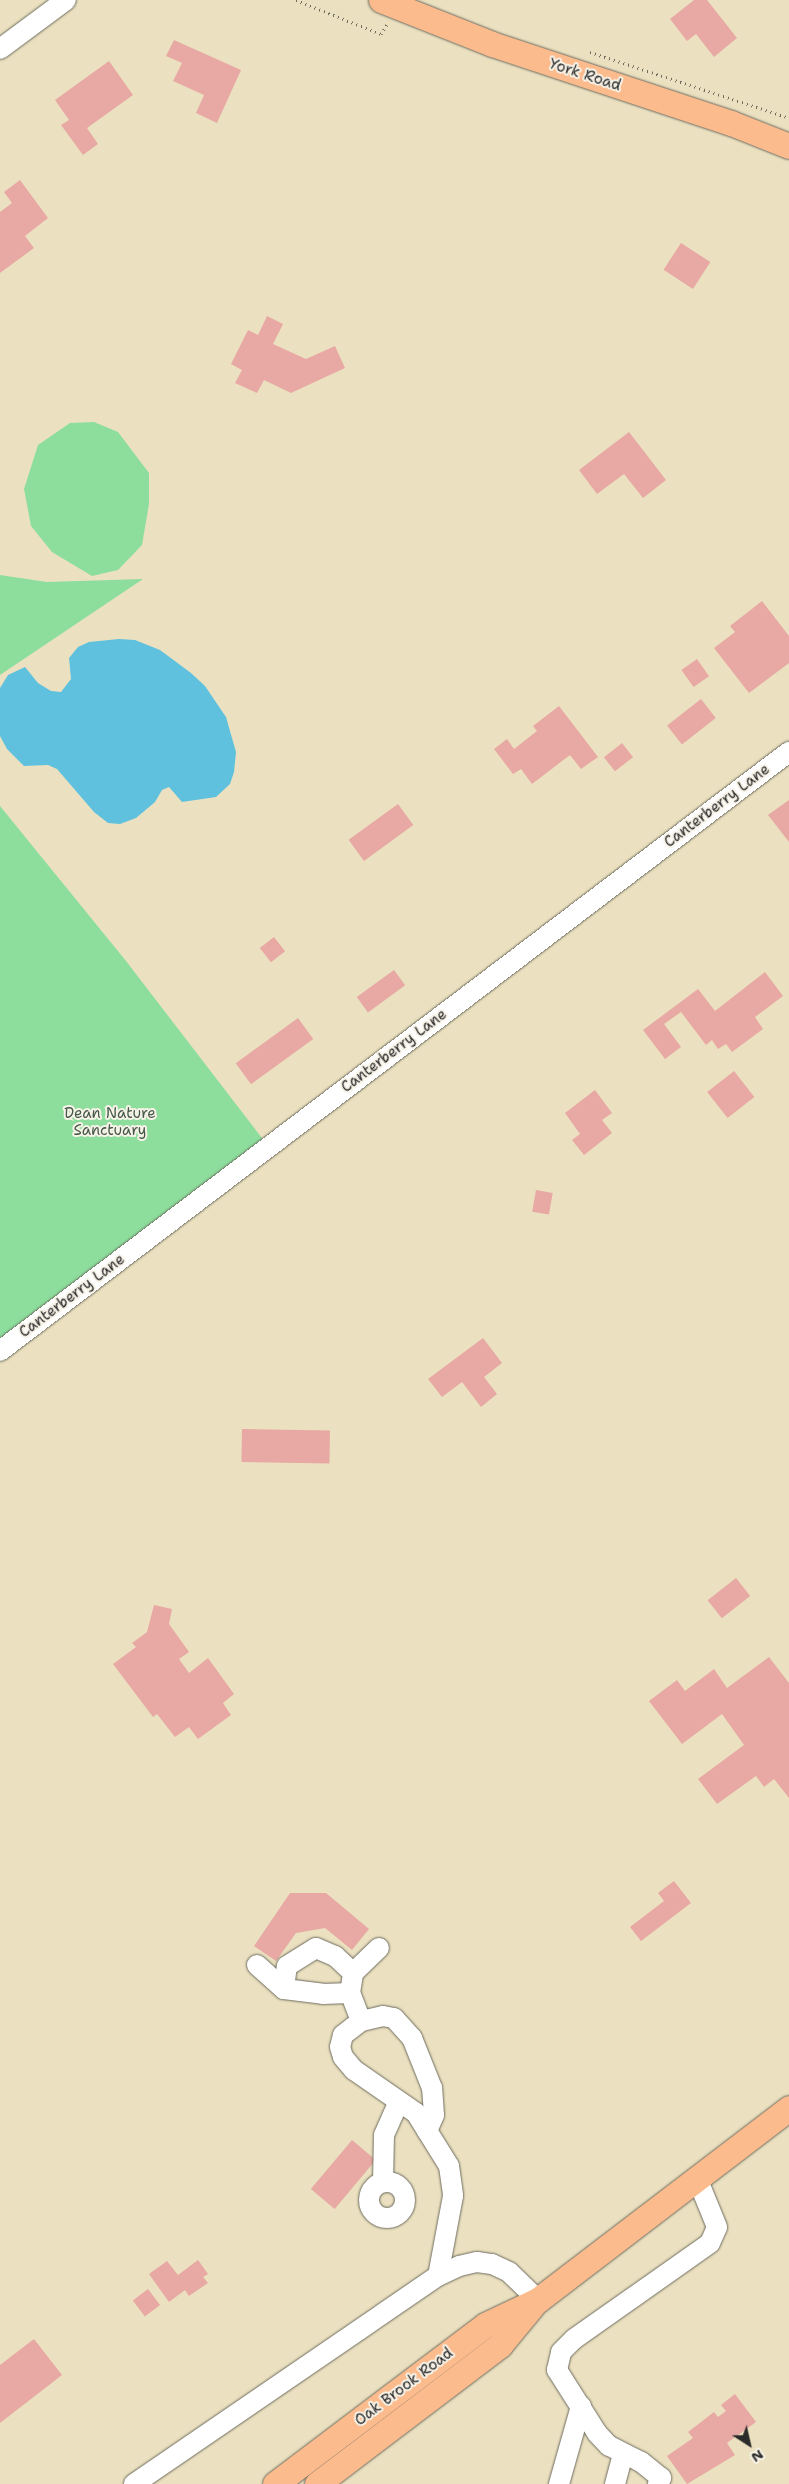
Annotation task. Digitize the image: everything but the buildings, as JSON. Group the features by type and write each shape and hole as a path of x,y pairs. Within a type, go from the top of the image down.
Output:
{"main road":[{"name":"York Road","path":"381,0 492,44 731,123 789,146"},
{"name":"Oak Brook Road","path":"317,2484 500,2345 538,2300 789,2108"},
{"name":"Oak Brook Road","path":"275,2484 484,2325 538,2300"}],"street":[{"path":"0,49 66,0"},
{"name":"Canterberry Lane","path":"0,1351 789,752"},
{"path":"284,1989 287,1966 316,1948 335,1956 353,1973"},
{"path":"361,2021 350,1993 353,1973 379,1948"},
{"path":"257,1965 284,1989 323,1994 350,1993"},
{"path":"427,2131 434,2115 432,2088 412,2038 394,2018 383,2016 361,2021 343,2035 340,2047 343,2057 354,2070 398,2104 416,2113 427,2131 449,2166 453,2196 438,2276"},
{"path":"384,2182 384,2135 398,2104"},
{"path":"660,2481 641,2462 609,2446 596,2433 582,2406 563,2384 557,2370 561,2352 574,2338 710,2243 717,2226 697,2178"},
{"path":"134,2484 438,2276 459,2266 478,2262 492,2264 509,2272 538,2300"},
{"path":"559,2484 582,2406"},
{"path":"615,2484 623,2454"}],"path":[{"path":"296,0 381,34"},
{"path":"586,51 789,118"}],"green space":[{"path":"94,422 118,432 149,473 149,504 142,545 118,570 92,576 52,552 31,526 24,489 38,445 70,423"},
{"path":"0,575 47,582 143,579 0,675"},
{"name":"Dean Nature Sanctuary","path":"0,806 126,961 265,1142 0,1343"}],"water":[{"path":"119,639 135,640 160,650 205,686 226,717 236,752 234,772 230,784 216,797 182,802 169,787 162,790 155,802 136,818 120,824 108,823 94,812 57,769 48,765 24,766 7,749 0,736 0,688 8,675 25,667 38,683 51,691 61,692 71,679 69,658 78,647 89,642"}]}
